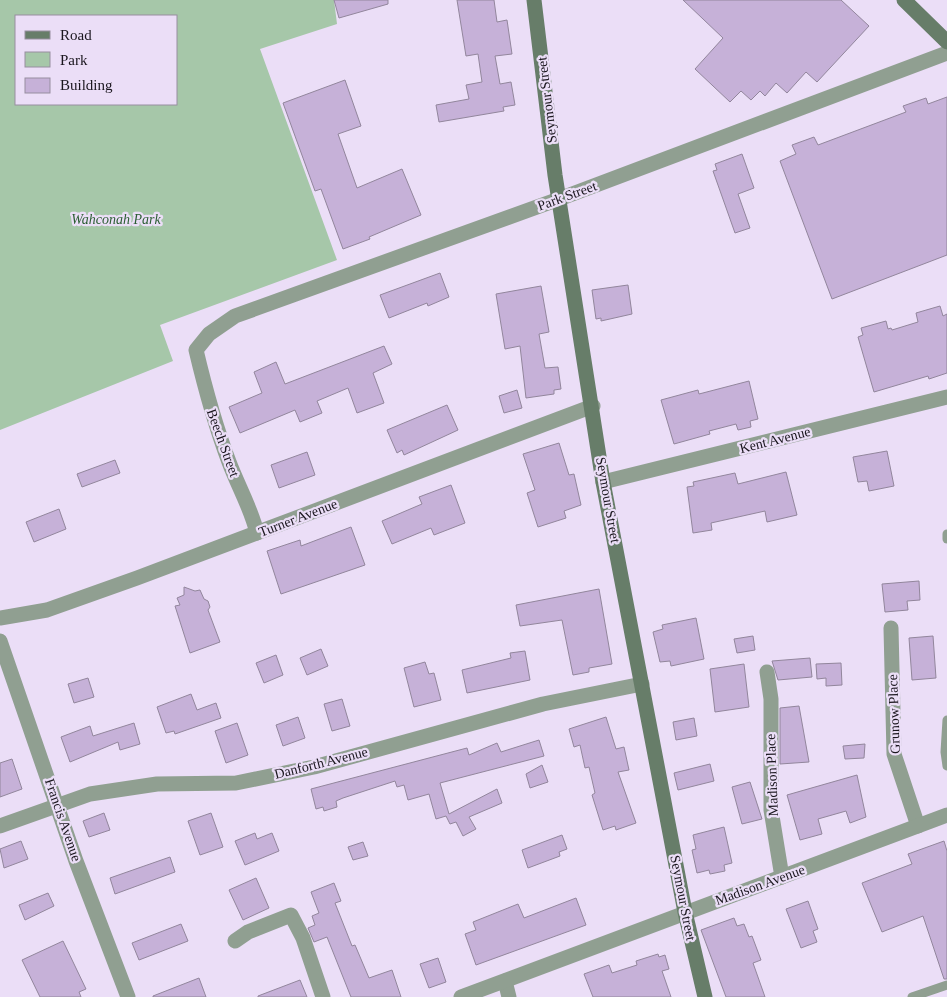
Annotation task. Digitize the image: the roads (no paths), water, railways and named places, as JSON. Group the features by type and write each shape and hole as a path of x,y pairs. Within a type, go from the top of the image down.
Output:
{"street":[{"name":"Seymour Street","path":"534,0 559,199 604,482 684,912 705,997"},
{"path":"904,0 947,42"},
{"name":"Park Street","path":"196,350 209,334 235,316 559,199 947,53"},
{"name":"Beech Street","path":"196,350 209,405 229,462 252,514 257,533"},
{"name":"Kent Avenue","path":"604,482 947,398"},
{"name":"Turner Avenue","path":"0,618 47,610 593,406"},
{"name":"Grunow Place","path":"891,628 894,754 918,826"},
{"name":"Francis Avenue","path":"0,641 76,861 128,997"},
{"name":"Madison Place","path":"767,672 771,699 771,810 782,877"},
{"name":"Danforth Avenue","path":"0,826 90,794 157,784 236,783 314,767 543,704 642,684"},
{"name":"Madison Avenue","path":"461,997 947,815"},
{"path":"235,941 255,929 291,914 303,938 323,997"},
{"path":"505,981 509,997"}],"lane":[{"path":"947,534 947,539"},
{"path":"947,720 945,752 947,766"},
{"path":"912,997 947,985"}],"park label":[{"name":"Wahconah Park","path":"116,219"}]}
